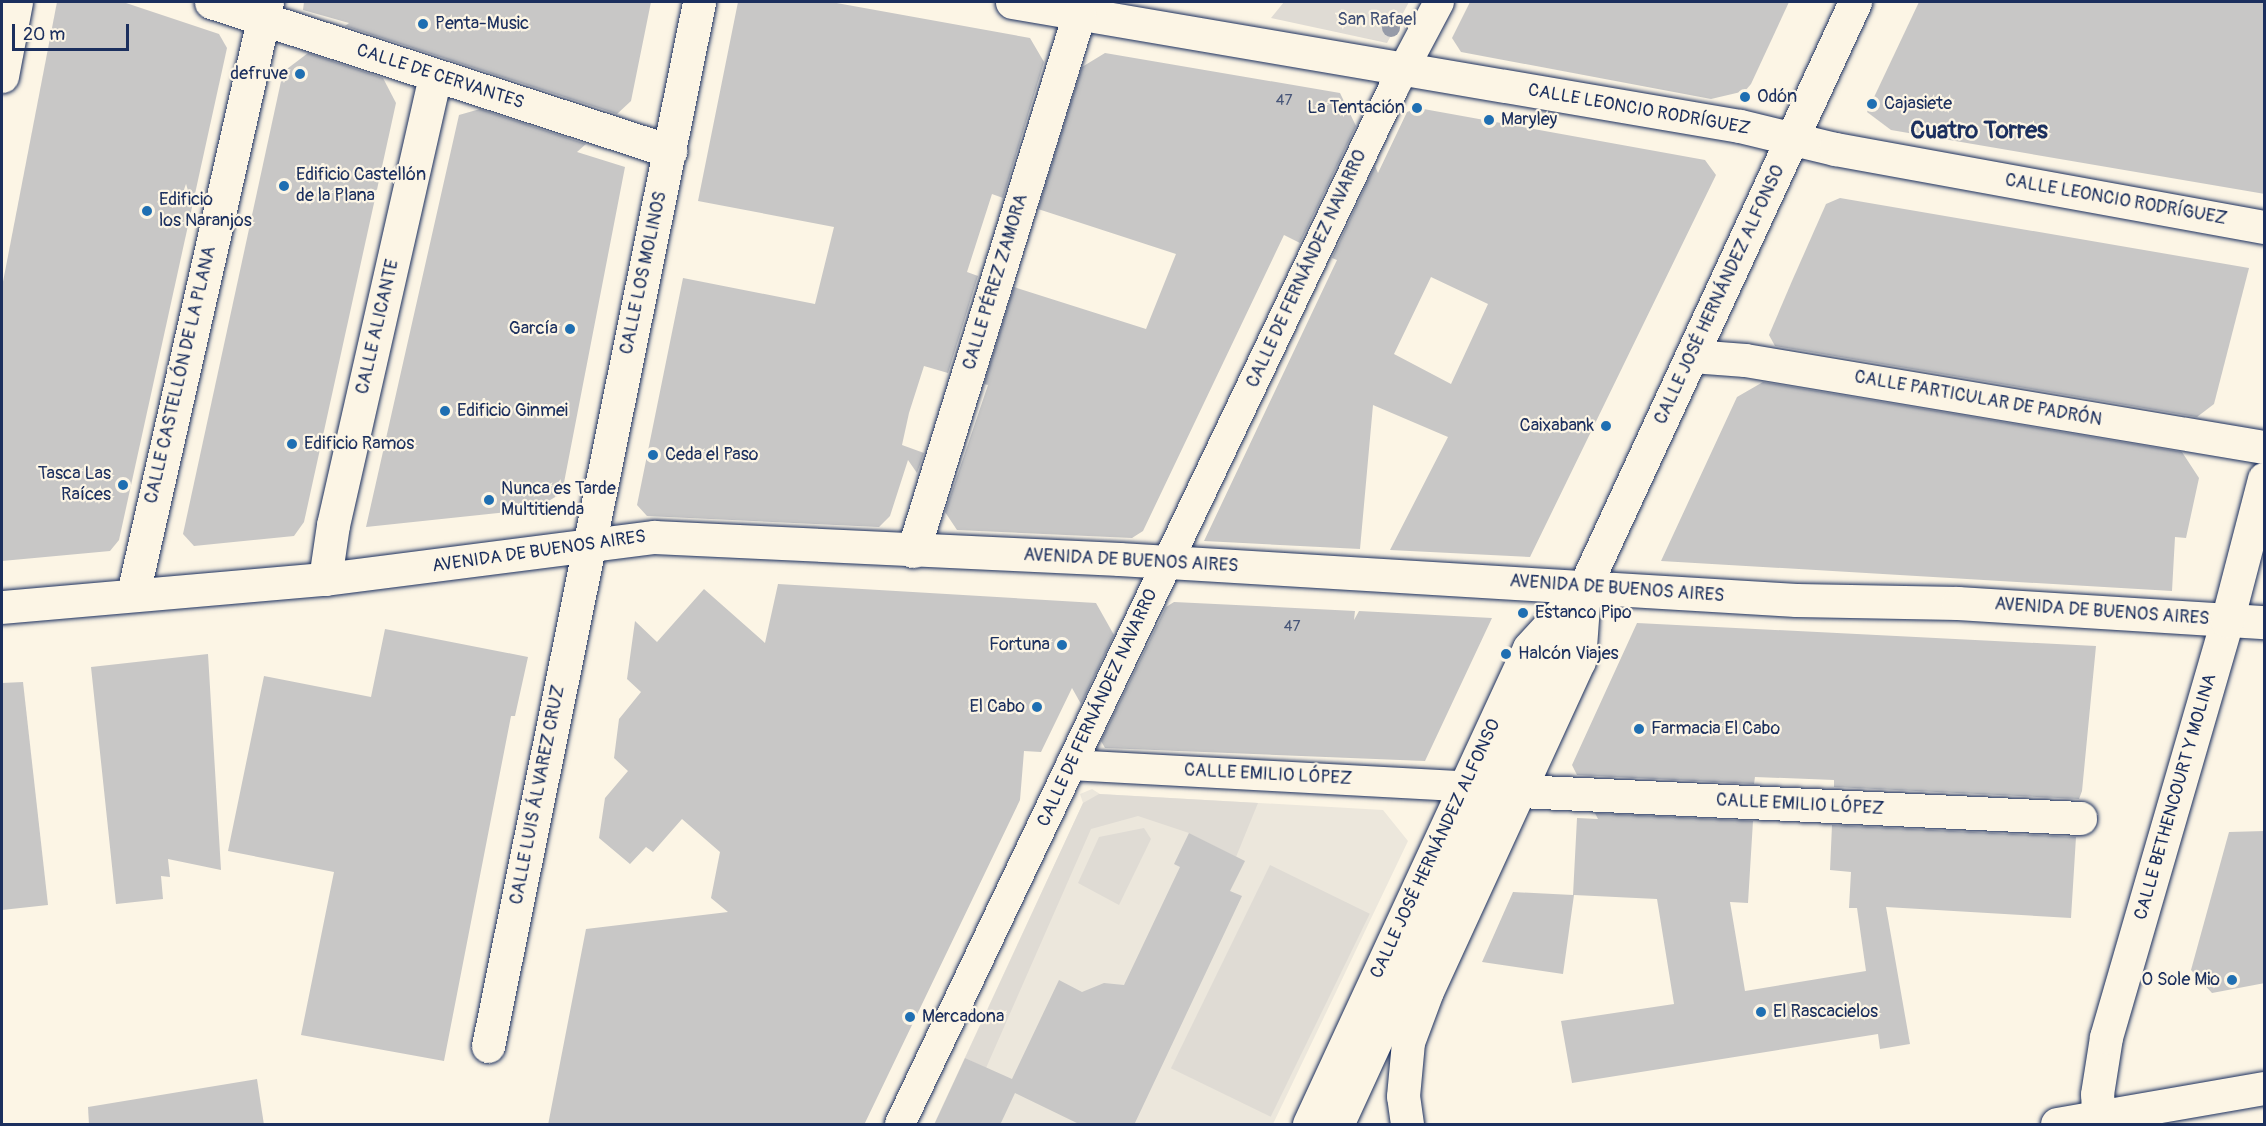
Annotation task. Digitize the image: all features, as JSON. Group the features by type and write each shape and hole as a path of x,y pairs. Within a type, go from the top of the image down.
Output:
{"main road":[{"path":"2,76 16,2"},
{"name":"CALLE DE CERVANTES","path":"211,2 264,9 435,76 670,152"},
{"name":"CALLE LOS MOLINOS","path":"588,544 699,2"},
{"name":"CALLE LEONCIO RODRÍGUEZ","path":"1012,2 1740,126 1792,139 2265,227"},
{"name":"CALLE JOSÉ HERNÁNDEZ ALFONSO","path":"1310,1125 1529,648 1584,588 1855,2"},
{"name":"CALLE CASTELLÓN DE LA PLANA","path":"133,594 264,9"},
{"name":"CALLE PÉREZ ZAMORA","path":"913,551 1079,14"},
{"name":"CALLE ALICANTE","path":"326,579 333,525 435,76"},
{"name":"CALLE PARTICULAR DE PADRÓN","path":"1692,356 1745,360 2265,447"},
{"name":"CALLE BETHENCOURT Y MOLINA","path":"2098,1117 2097,1094 2106,1037 2227,621 2265,479"},
{"name":"AVENIDA DE BUENOS AIRES","path":"2,607 133,594 199,592 326,579 532,555 588,544 654,537 1167,562 1796,600 1958,603 2265,622"},
{"name":"CALLE LUIS ÁLVAREZ CRUZ","path":"488,1046 588,544"},
{"path":"1341,1116 1584,588"},
{"name":"CALLE JOSÉ HERNÁNDEZ ALFONSO","path":"1407,1125 1403,1096 1408,1042 1427,991 1579,661 1584,588"},
{"name":"CALLE EMILIO LÓPEZ","path":"1520,791 2080,818"},
{"path":"2057,1125 2265,1088"}],"street":[{"name":"CALLE DE FERNÁNDEZ NAVARRO","path":"900,1125 1167,562 1404,69 1439,2"},
{"name":"CALLE EMILIO LÓPEZ","path":"1071,765 1465,786"}],"shaded area":[{"path":"1092,789 1100,794 1383,810 1408,841 1273,1124 934,1124 1083,803 1080,794"}],"green space":[{"name":"San Rafael","path":"1284,2 1409,2 1387,43 1271,18"},
{"path":"1099,794 1258,803 1236,857 1189,833 1138,816 1091,829 986,1068 965,1058 1083,803"},
{"path":"1144,828 1151,839 1119,905 1078,883 1099,837"},
{"path":"1270,865 1370,914 1271,1117 1171,1068"}],"building":[{"path":"57,2 123,2 219,34 227,48 119,540 110,551 2,561 2,287"},
{"path":"304,2 651,2 631,101 617,114 345,26 349,23 303,10"},
{"path":"738,2 831,2 1030,38 1044,62 1003,198 992,194 967,272 978,276 948,373 924,366 909,413 902,445 924,453 917,473 908,460 890,516 879,527 647,516 637,505 683,278 815,304 834,227 698,201"},
{"path":"1470,2 1789,2 1751,84 1745,91 1711,99 1461,52 1452,38"},
{"path":"1919,2 2265,2 2265,194 1891,130 1867,112"},
{"path":"308,53 383,78 396,103 304,522 294,536 194,546 183,534 283,72"},
{"path":"1105,53 1340,93 1356,126 1300,243 1284,235 1143,531 1132,538 957,530 945,512 988,385 984,384 1014,287 1146,329 1176,254 1038,209 1082,67"},
{"path":"1418,108 1705,160 1716,175 1530,557 1390,550 1448,437 1373,405 1360,549 1204,541 1337,260 1332,258 1375,166 1378,173 1407,112","holes":["1431,277 1488,304 1451,384 1394,354"]},
{"path":"480,109 586,144 577,152 625,167 562,493 535,509 366,527 459,115"},
{"path":"1840,198 2249,268 2214,404 2197,417 1775,346 1769,335 1792,281 1826,204"},
{"path":"1763,382 2182,452 2199,478 2186,538 2175,537 2172,591 1661,561 1737,397"},
{"path":"778,584 1096,603 1114,635 1081,704 1072,688 1041,752 1024,751 1020,800 864,1125 548,1125 586,929 728,912 711,898 720,852 682,819 653,852 646,847 630,864 599,838 605,798 628,771 614,758 619,719 641,692 627,679 635,621 657,642 704,589 765,643"},
{"path":"1174,602 1355,611 1354,620 1359,611 1492,618 1425,761 1105,748 1101,741 1166,607"},
{"path":"1637,623 2096,646 2082,791 2079,799 1834,787 1834,780 1755,777 1754,784 1577,775 1572,765"},
{"path":"385,629 528,657 515,716 511,716 444,1061 301,1035 334,872 228,851 264,676 371,697"},
{"path":"208,654 221,870 168,859 170,877 161,876 163,899 116,904 91,667"},
{"path":"23,682 48,905 2,910 2,683"},
{"path":"1595,813 1753,821 1748,903 1730,902 1745,991 1866,971 1857,908 1849,908 1851,872 1830,870 1832,825 2076,837 2071,918 1886,907 1910,1044 1880,1049 1878,1034 1572,1083 1561,1021 1674,1004 1657,899 1574,895 1563,974 1482,962 1513,892 1573,895 1577,818 1598,819"},
{"path":"2265,831 2265,983 2212,993 2191,970 2229,832"},
{"path":"1189,833 1245,861 1230,891 1242,896 1134,1125 1081,1125 1015,1093 1000,1125 934,1125 965,1058 1012,1079 1059,980 1082,992 1104,983 1124,985 1180,867 1174,864"},
{"path":"257,1079 264,1125 89,1125 88,1107"}],"place":[{"name":"Penta-Music","path":"423,24"},
{"name":"defruve","path":"300,74"},
{"name":"Odón","path":"1745,97"},
{"name":"Cajasiete","path":"1872,104"},
{"name":"La Tentación","path":"1417,108"},
{"name":"Maryley","path":"1489,120"},
{"name":"Edificio Castellón de la Plana","path":"284,186"},
{"name":"Edificio los Naranjos","path":"147,211"},
{"name":"García","path":"570,329"},
{"name":"Edificio Ginmei","path":"445,411"},
{"name":"Caixabank","path":"1606,426"},
{"name":"Edificio Ramos","path":"292,444"},
{"name":"Ceda el Paso","path":"653,455"},
{"name":"Tasca Las Raíces","path":"123,485"},
{"name":"Nunca es Tarde Multitienda","path":"489,500"},
{"name":"Estanco Pipo","path":"1523,613"},
{"name":"Fortuna","path":"1062,645"},
{"name":"Halcón Viajes","path":"1506,654"},
{"name":"El Cabo","path":"1037,707"},
{"name":"Farmacia El Cabo","path":"1639,729"},
{"name":"O Sole Mio","path":"2232,980"},
{"name":"El Rascacielos","path":"1761,1012"},
{"name":"Mercadona","path":"910,1017"}],"district":[{"name":"Cuatro Torres","path":"1979,131"}]}
